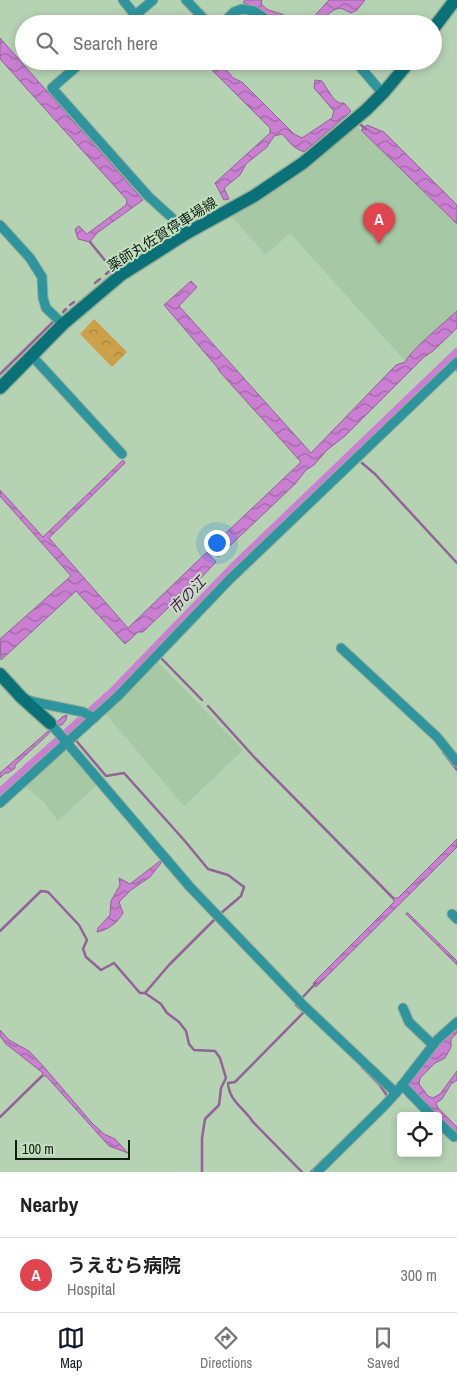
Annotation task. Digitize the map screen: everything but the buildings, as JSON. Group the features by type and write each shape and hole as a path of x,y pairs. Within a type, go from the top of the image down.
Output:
{"main road":[{"path":"442,17 455,0"},
{"name":"薬師丸佐賀停車場線","path":"0,388 63,324 121,275 187,233 254,196 303,163 356,119 384,92 402,70"},
{"path":"0,674 21,697 55,728"}],"street":[{"path":"123,0 136,15 153,0"},
{"path":"186,0 200,15"},
{"path":"231,15 242,8 251,10 259,15"},
{"path":"73,70 52,88 148,196 187,233"},
{"path":"363,70 378,88 384,92"},
{"path":"0,225 30,258 42,277 43,298 46,308 63,324"},
{"path":"32,356 122,454"},
{"path":"0,803 118,696 230,579 457,362"},
{"path":"341,648 437,738 457,762"},
{"path":"21,697 34,702 83,712 94,718"},
{"path":"55,728 71,739 164,857 304,1006 427,1112"},
{"path":"403,1008 409,1022 433,1045"},
{"path":"317,1172 384,1106 433,1045 457,1022"},
{"path":"442,1126 454,1137"}],"shaded area":[{"path":"356,126 457,224 457,311 415,350 406,362 290,233 266,255 230,215 294,177 327,152"},
{"path":"157,661 243,750 184,806 105,713"},
{"path":"64,749 97,785 58,821 43,801 23,785"}],"green space":[{"path":"94,319 127,352 112,367 80,334"}],"water":[{"path":"245,0 262,0 261,3 268,10 283,15 265,15 243,2"},
{"path":"329,0 365,0 357,10 351,13 340,8 327,15 315,15"},
{"path":"250,13 253,15 238,15"},
{"path":"0,38 15,55 15,70 28,70 143,200 97,233 90,242 78,239 75,229 79,226 87,234 126,205 127,200 0,59"},
{"path":"212,70 226,70 233,78 242,82 294,134 302,138 332,118 334,111 314,88 315,80 322,81 333,98 339,103 344,103 351,111 304,152 294,146 282,134 274,136 267,147 246,164 240,175 224,188 229,199 224,200 215,183 270,133 270,128"},
{"path":"367,125 384,132 457,205 457,224 361,130"},
{"path":"191,281 197,287 179,306 311,453 396,365 405,362 421,343 457,311 457,328 424,357 345,436 306,470 295,484 218,557 210,548 301,462 220,372 164,305"},
{"path":"123,460 125,463 49,538 128,628 207,552 216,562 181,599 171,605 143,632 138,632 125,644 76,591 1,660 0,639 71,576 0,496 0,490 43,537"},
{"path":"67,715 62,725 58,725 15,765 15,768 0,778 0,773 62,717"},
{"path":"457,839 457,847 316,987 313,983 394,902 393,898 398,898"},
{"path":"160,861 161,863 150,877 131,890 119,902 123,913 118,920 112,926 97,932 98,928 110,915 111,901 120,885 119,878 130,884"},
{"path":"406,914 456,960 457,965"},
{"path":"457,1028 457,1033 451,1039 451,1047 445,1058 435,1063 420,1078 419,1084 428,1096 433,1098 440,1094 457,1071 457,1080 451,1084 442,1099 436,1103 442,1112 435,1112 408,1086 438,1044"},
{"path":"0,1030 9,1040 29,1051 92,1123 104,1134 115,1139 128,1153 109,1146 46,1076 42,1076 43,1073 6,1044 0,1036"},
{"path":"442,1112 457,1127 457,1133 442,1119"}],"waterway":[{"path":"357,122 366,129"},
{"path":"90,242 112,269 106,274"},
{"path":"95,283 100,279"},
{"path":"70,305 74,302"},
{"path":"63,312 66,309"},
{"path":"0,374 54,321"},
{"name":"市の江","path":"0,792 112,692 234,566 457,352"},
{"path":"362,463 375,474 457,563"},
{"path":"162,659 202,700"},
{"path":"208,706 255,758 393,898"},
{"path":"68,731 106,776 124,773 208,869 228,875 244,887 241,896 220,914"},
{"path":"443,752 457,770"},
{"path":"0,931 41,891 48,892 79,925 87,940 83,949 86,957 101,970 114,963 140,993 145,993"},
{"path":"202,1172 202,1138 205,1119 219,1105 221,1088 226,1078 220,1058 215,1051 194,1050 189,1044 186,1031 179,1022 167,1013 161,1004 145,993 169,965 216,918"},
{"path":"301,999 316,983"},
{"path":"297,1003 296,1005 304,1012 235,1082 228,1083 231,1095 238,1104 302,1172"},
{"path":"362,1067 379,1084 387,1098"},
{"path":"0,1117 42,1076"},
{"path":"311,1172 324,1159"}],"place":[{"name":"うえむら病院","path":"379,244"}]}
